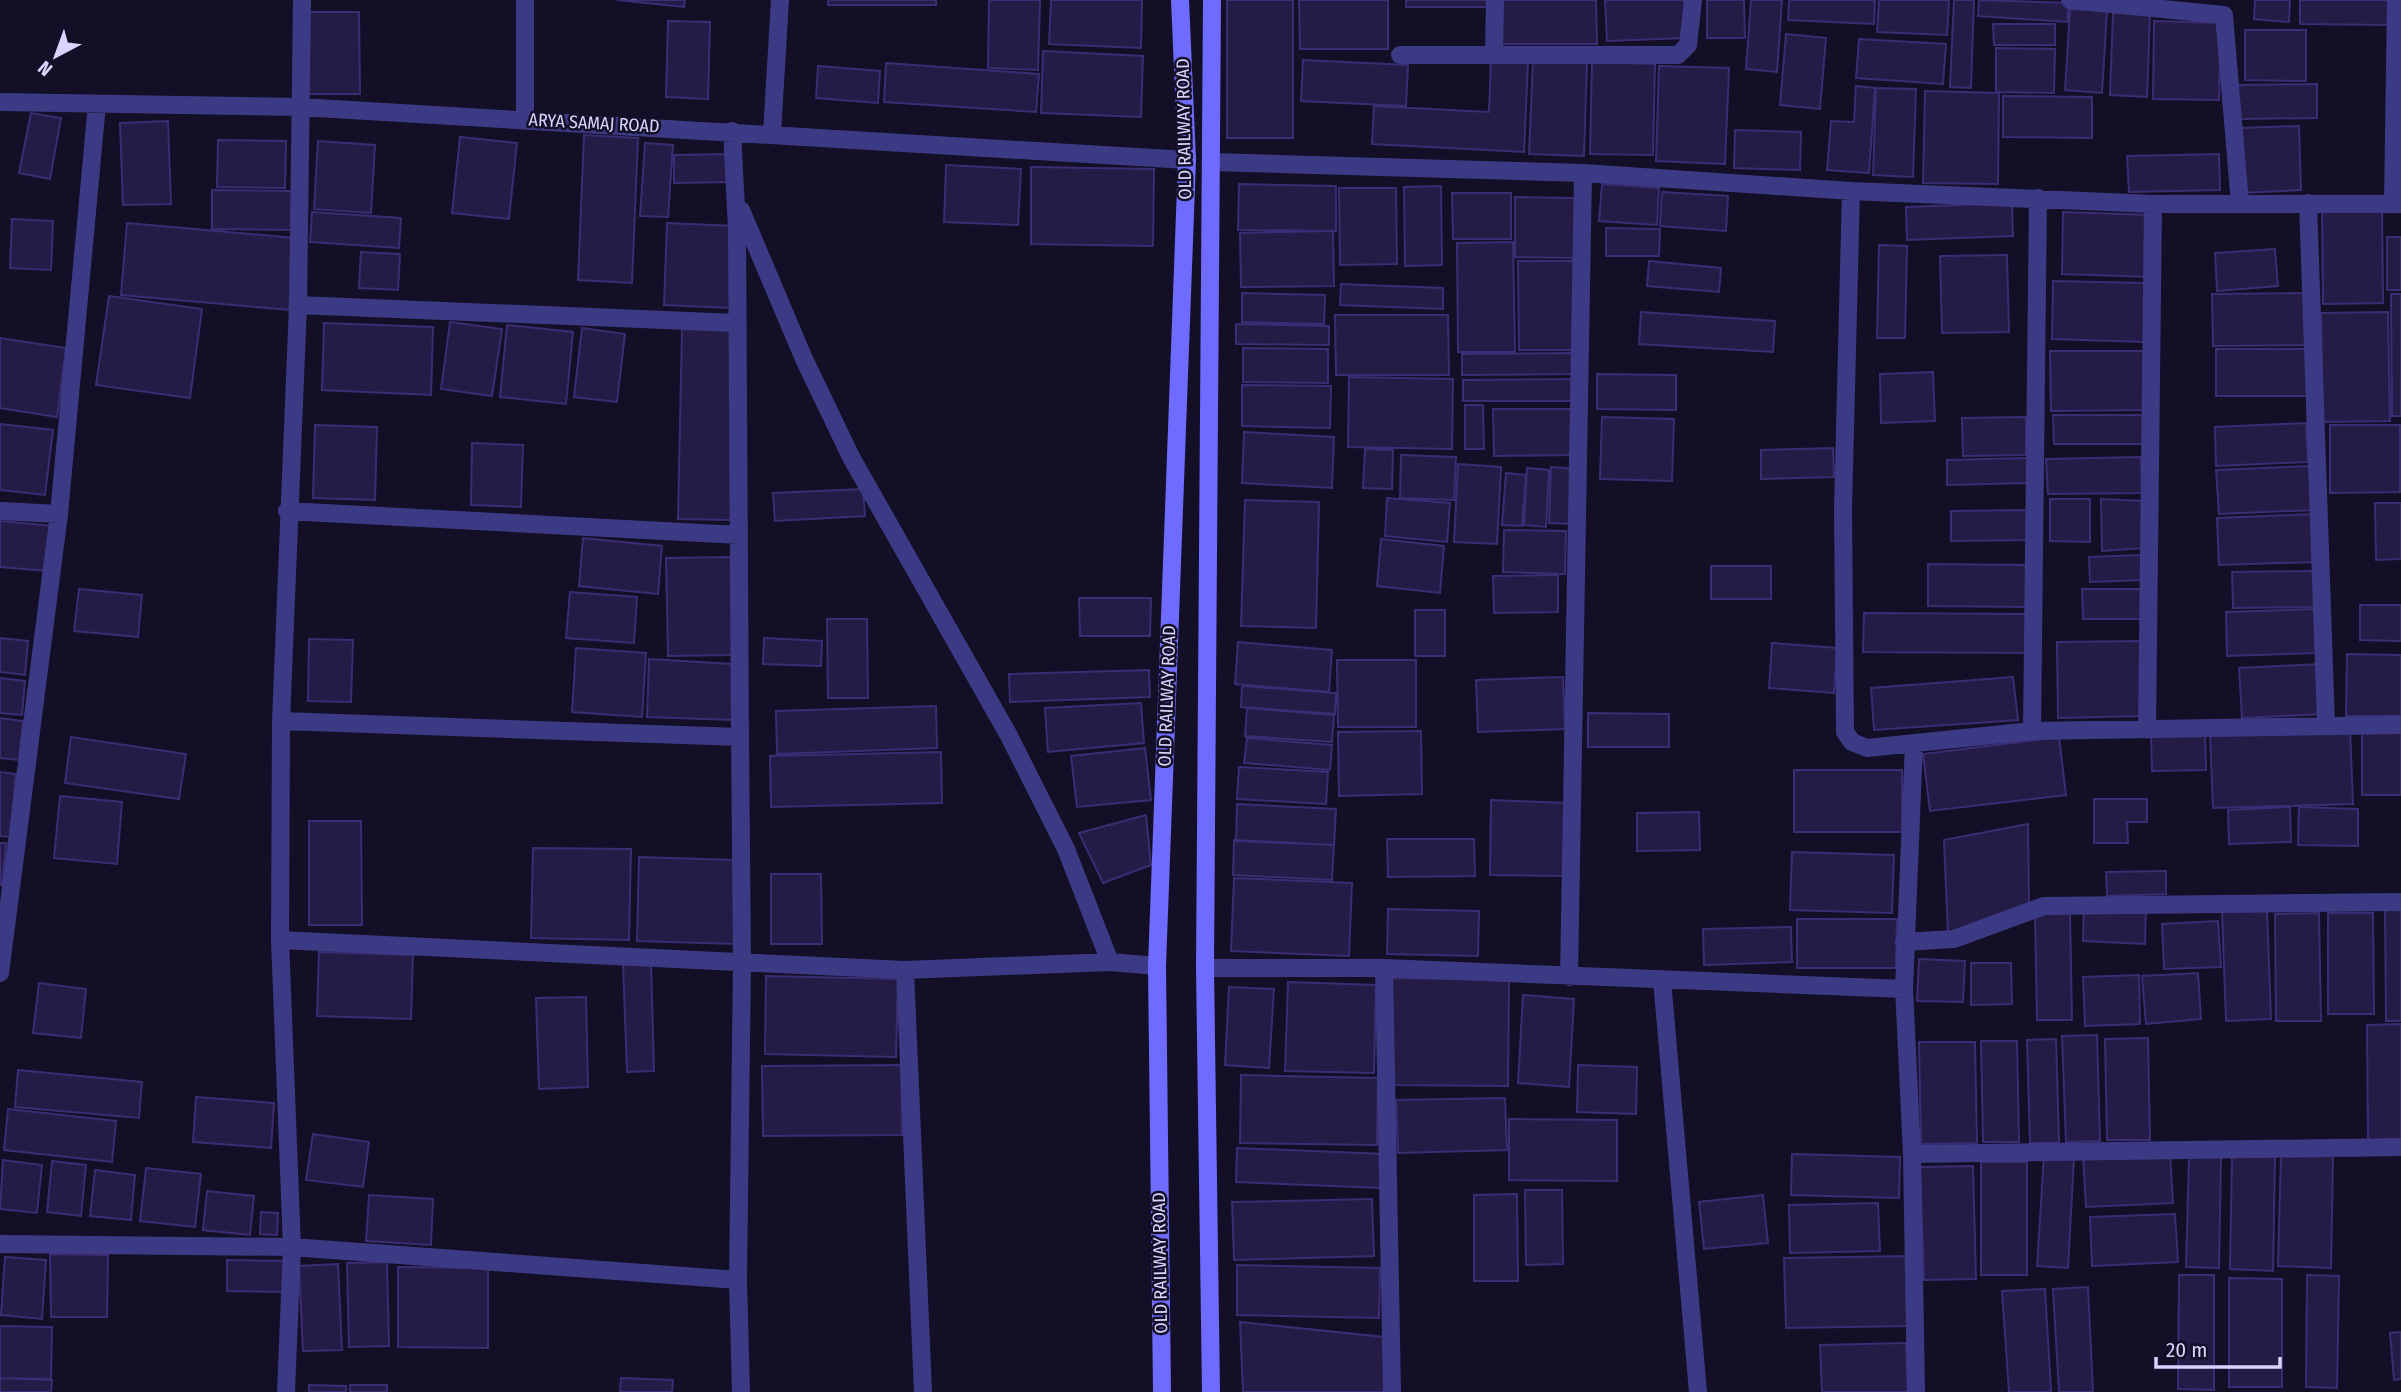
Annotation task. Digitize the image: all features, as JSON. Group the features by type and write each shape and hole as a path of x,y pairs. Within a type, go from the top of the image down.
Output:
{"main road":[{"name":"OLD RAILWAY ROAD","path":"1162,1392 1157,966 1187,160 1180,0"},
{"name":"OLD RAILWAY ROAD","path":"1211,1392 1205,968 1213,162 1212,0"}],"street":[{"path":"286,1392 292,1247 280,940 281,721 287,511 298,305 302,0"},
{"path":"525,0 525,120"},
{"path":"772,133 780,0"},
{"path":"1493,54 1495,0"},
{"path":"1400,55 1678,55 1688,45 1693,0"},
{"path":"2070,0 2224,8 2240,204"},
{"path":"1213,162 1583,173 1852,191 2153,204 2397,204 2396,0"},
{"name":"ARYA SAMAJ ROAD","path":"0,102 300,107 772,133 1187,160"},
{"path":"0,972 59,514 97,104"},
{"path":"732,131 739,535 742,963 738,1280 741,1392"},
{"path":"1569,977 1583,173"},
{"path":"1852,191 1843,510 1846,732 1859,746 1867,748 2032,731 2326,724 2401,725"},
{"path":"735,197 804,359 851,457 1008,734 1066,849 1110,962"},
{"path":"2032,731 2038,198"},
{"path":"2147,730 2153,204"},
{"path":"2308,204 2326,724"},
{"path":"298,305 737,323"},
{"path":"0,511 59,514"},
{"path":"287,511 739,535"},
{"path":"281,721 740,737"},
{"path":"1914,743 1904,989 1912,1154 1916,1392"},
{"path":"1904,942 1954,939 2021,912 2056,905 2401,902"},
{"path":"280,940 905,970 1110,962 1157,966"},
{"path":"1205,968 1384,968 1904,989"},
{"path":"1384,968 1392,1392"},
{"path":"905,970 923,1392"},
{"path":"1662,981 1698,1392"},
{"path":"1912,1154 2401,1147"},
{"path":"0,1244 292,1247 738,1280"}],"building":[{"path":"617,0 685,0 684,7"},
{"path":"828,0 936,0 936,5 828,5"},
{"path":"989,0 1040,0 1038,70 988,68"},
{"path":"1051,0 1142,0 1141,48 1049,44"},
{"path":"1227,0 1293,0 1293,138 1227,138"},
{"path":"1299,0 1388,0 1388,49 1300,49"},
{"path":"1406,0 1492,0 1492,7 1406,7"},
{"path":"1501,0 1596,0 1597,44 1502,44"},
{"path":"1605,0 1684,0 1685,38 1607,41"},
{"path":"1707,0 1744,0 1745,38 1707,38"},
{"path":"1751,0 1782,0 1777,72 1746,69"},
{"path":"1789,0 1875,0 1874,24 1788,20"},
{"path":"1879,0 1949,0 1947,35 1877,32"},
{"path":"1954,0 1974,0 1971,88 1950,87"},
{"path":"1979,0 2068,3 2068,22 1978,16"},
{"path":"2255,0 2290,0 2289,22 2254,19"},
{"path":"2300,0 2393,0 2392,25 2300,24"},
{"path":"2070,9 2107,11 2102,93 2065,90"},
{"path":"308,12 359,12 360,94 308,94"},
{"path":"2113,12 2150,14 2147,97 2110,95"},
{"path":"668,21 710,22 708,99 666,97"},
{"path":"2154,21 2221,23 2219,100 2153,99"},
{"path":"1993,24 2055,24 2055,45 1994,45"},
{"path":"2245,30 2306,30 2306,81 2245,80"},
{"path":"1786,34 1826,38 1820,109 1780,105"},
{"path":"1859,39 1946,44 1943,84 1856,78"},
{"path":"1996,48 2055,49 2054,93 1996,92"},
{"path":"1043,51 1143,56 1141,117 1041,113"},
{"path":"1491,59 1528,62 1524,152 1372,144 1374,106 1489,112"},
{"path":"1303,60 1408,65 1406,106 1301,101"},
{"path":"1533,61 1587,63 1584,156 1529,154"},
{"path":"1592,62 1655,64 1653,155 1590,154"},
{"path":"886,63 1039,74 1036,112 884,102"},
{"path":"818,66 880,71 878,103 816,98"},
{"path":"1659,66 1729,68 1725,164 1656,161"},
{"path":"2317,84 2317,118 2238,119 2237,85"},
{"path":"1856,86 1875,88 1869,173 1827,170 1831,121 1854,122"},
{"path":"1876,88 1916,89 1913,177 1873,175"},
{"path":"1925,91 1999,93 1998,184 1923,183"},
{"path":"2003,96 2092,97 2092,138 2003,137"},
{"path":"31,113 61,118 50,179 19,173"},
{"path":"168,121 171,204 123,205 120,123"},
{"path":"2299,126 2301,190 2241,193 2239,128"},
{"path":"1735,130 1801,132 1800,170 1734,168"},
{"path":"584,135 638,138 632,283 578,280"},
{"path":"460,137 517,143 509,219 452,213"},
{"path":"218,140 286,141 285,188 217,187"},
{"path":"318,141 375,145 371,213 314,209"},
{"path":"645,143 673,145 668,217 640,216"},
{"path":"731,154 732,182 674,183 674,155"},
{"path":"2219,154 2220,190 2129,192 2127,156"},
{"path":"946,165 1021,169 1018,225 944,222"},
{"path":"1031,167 1154,169 1153,246 1031,244"},
{"path":"1239,184 1336,186 1336,231 1238,230"},
{"path":"1602,184 1659,188 1657,225 1599,221"},
{"path":"1441,186 1442,265 1405,266 1404,187"},
{"path":"1339,188 1396,188 1397,264 1340,265"},
{"path":"212,190 293,191 293,230 212,229"},
{"path":"1662,192 1728,196 1726,231 1660,226"},
{"path":"1452,193 1511,193 1511,239 1453,239"},
{"path":"1515,197 1575,198 1575,258 1515,257"},
{"path":"2012,203 2013,236 1907,240 1906,207"},
{"path":"2322,204 2382,204 2383,303 2323,304"},
{"path":"312,212 401,218 399,248 310,242"},
{"path":"2063,212 2152,215 2151,277 2062,274"},
{"path":"12,219 53,221 51,270 10,268"},
{"path":"127,223 295,238 289,310 121,295"},
{"path":"667,223 734,226 731,308 664,305"},
{"path":"1606,228 1660,229 1659,256 1606,256"},
{"path":"1333,231 1334,286 1241,287 1240,233"},
{"path":"2387,237 2401,237 2401,290 2387,290"},
{"path":"1513,242 1515,352 1458,352 1457,243"},
{"path":"1879,245 1907,246 1905,338 1877,338"},
{"path":"2275,249 2278,286 2217,291 2215,253"},
{"path":"361,252 400,254 398,290 359,288"},
{"path":"2007,255 2009,332 1942,333 1940,256"},
{"path":"1518,261 1574,261 1575,350 1519,350"},
{"path":"1649,261 1721,268 1719,292 1647,286"},
{"path":"2053,281 2147,283 2146,342 2052,339"},
{"path":"1341,284 1443,288 1443,309 1340,305"},
{"path":"1242,293 1325,295 1324,324 1242,322"},
{"path":"2308,293 2308,345 2213,346 2212,294"},
{"path":"2391,294 2401,294 2401,416 2392,416"},
{"path":"109,296 202,309 190,398 96,385"},
{"path":"1641,312 1775,321 1773,352 1639,344"},
{"path":"2388,312 2390,421 2323,422 2321,313"},
{"path":"1335,315 1448,315 1449,375 1336,375"},
{"path":"450,322 502,329 492,396 441,389"},
{"path":"324,323 433,327 431,395 322,390"},
{"path":"1236,324 1329,326 1329,345 1236,344"},
{"path":"507,325 573,332 566,404 500,397"},
{"path":"582,328 625,334 617,402 574,397"},
{"path":"682,329 730,330 731,520 678,519"},
{"path":"0,338 66,348 57,417 0,408"},
{"path":"1243,348 1328,349 1328,383 1243,382"},
{"path":"2216,349 2312,349 2313,396 2216,396"},
{"path":"2050,351 2145,351 2145,410 2051,411"},
{"path":"1574,353 1574,374 1462,375 1462,354"},
{"path":"1933,372 1935,421 1881,423 1880,374"},
{"path":"1597,374 1676,375 1676,410 1597,409"},
{"path":"1349,377 1453,379 1452,449 1348,447"},
{"path":"1573,379 1573,401 1463,401 1463,380"},
{"path":"1242,385 1331,386 1330,428 1242,426"},
{"path":"1465,405 1483,405 1484,449 1465,449"},
{"path":"1493,409 1573,409 1574,455 1494,456"},
{"path":"2053,415 2144,415 2143,444 2054,444"},
{"path":"1602,417 1674,419 1672,481 1600,479"},
{"path":"2026,417 2026,455 1963,456 1962,418"},
{"path":"2306,423 2308,462 2216,466 2215,427"},
{"path":"0,424 53,430 45,495 0,490"},
{"path":"315,425 377,427 375,500 313,498"},
{"path":"2330,425 2400,425 2400,492 2330,493"},
{"path":"1244,432 1334,437 1332,488 1242,483"},
{"path":"472,443 523,445 521,507 471,505"},
{"path":"1833,448 1834,477 1761,479 1761,450"},
{"path":"1365,449 1393,450 1392,489 1363,488"},
{"path":"1401,455 1456,457 1454,500 1400,498"},
{"path":"2141,457 2142,493 2048,494 2046,459"},
{"path":"2027,458 2028,483 1947,485 1947,460"},
{"path":"1458,464 1501,467 1497,544 1454,542"},
{"path":"2311,466 2314,510 2219,514 2216,470"},
{"path":"1551,467 1576,469 1573,524 1549,523"},
{"path":"1527,468 1549,470 1546,527 1524,525"},
{"path":"1506,473 1526,475 1522,526 1502,525"},
{"path":"863,489 865,516 775,521 773,493"},
{"path":"1387,498 1450,503 1447,542 1385,536"},
{"path":"2050,499 2090,499 2090,542 2050,541"},
{"path":"2101,499 2145,501 2144,548 2102,551"},
{"path":"1245,500 1319,502 1316,628 1241,626"},
{"path":"2375,503 2401,503 2401,559 2376,560"},
{"path":"2027,510 2028,540 1951,541 1951,511"},
{"path":"2314,514 2316,562 2219,565 2217,518"},
{"path":"0,521 53,526 47,571 0,567"},
{"path":"1504,530 1566,531 1565,574 1503,572"},
{"path":"583,538 662,546 658,594 579,586"},
{"path":"1381,539 1444,546 1440,593 1377,586"},
{"path":"2141,555 2143,580 2090,582 2089,557"},
{"path":"732,557 733,655 668,656 666,558"},
{"path":"1928,564 2030,565 2029,607 1928,606"},
{"path":"1711,566 1771,566 1771,599 1711,599"},
{"path":"2317,571 2317,607 2233,608 2232,572"},
{"path":"1558,575 1558,612 1494,613 1493,576"},
{"path":"79,589 142,595 138,637 74,631"},
{"path":"2082,589 2143,589 2142,619 2083,619"},
{"path":"570,592 637,597 634,643 566,638"},
{"path":"1079,598 1151,598 1150,636 1080,636"},
{"path":"2360,605 2401,605 2401,641 2360,640"},
{"path":"2315,609 2316,653 2227,656 2226,612"},
{"path":"1415,610 1445,610 1445,656 1415,656"},
{"path":"1864,613 2028,614 2028,653 1863,652"},
{"path":"827,619 867,619 868,698 828,698"},
{"path":"0,638 28,641 25,675 0,672"},
{"path":"764,638 822,641 821,666 763,664"},
{"path":"309,639 353,640 351,702 308,701"},
{"path":"2140,641 2141,716 2058,718 2057,642"},
{"path":"1238,642 1332,650 1329,692 1235,684"},
{"path":"1772,643 1837,648 1834,693 1769,688"},
{"path":"576,648 646,653 642,717 572,712"},
{"path":"2347,654 2401,655 2401,716 2346,716"},
{"path":"649,659 732,664 733,720 647,717"},
{"path":"1337,660 1416,660 1416,727 1338,727"},
{"path":"2321,664 2323,714 2242,718 2239,668"},
{"path":"1149,670 1150,697 1010,702 1009,674"},
{"path":"1563,677 1565,729 1478,732 1476,680"},
{"path":"2013,677 2018,720 1874,730 1871,688"},
{"path":"0,678 25,681 22,715 0,713"},
{"path":"1242,686 1336,693 1335,714 1241,707"},
{"path":"1141,703 1144,743 1048,752 1045,708"},
{"path":"936,706 937,748 777,754 776,711"},
{"path":"1247,708 1334,715 1332,742 1245,736"},
{"path":"1588,713 1669,714 1669,747 1588,747"},
{"path":"0,718 23,721 19,760 0,758"},
{"path":"2350,729 2353,804 2213,808 2210,735"},
{"path":"1421,731 1422,794 1339,796 1338,732"},
{"path":"2205,731 2206,770 2152,771 2151,733"},
{"path":"2362,732 2401,733 2401,795 2362,795"},
{"path":"71,737 186,754 179,799 65,783"},
{"path":"2059,737 2066,795 1930,811 1923,754"},
{"path":"1247,738 1332,745 1330,770 1244,763"},
{"path":"1145,748 1151,800 1077,807 1071,756"},
{"path":"941,752 942,803 771,807 770,756"},
{"path":"1239,767 1328,772 1326,804 1237,799"},
{"path":"1794,770 1902,770 1902,832 1794,832"},
{"path":"0,772 16,774 10,837 0,836"},
{"path":"60,796 122,802 117,864 54,858"},
{"path":"2094,799 2147,799 2147,822 2127,822 2128,843 2094,843"},
{"path":"1491,800 1565,803 1564,876 1490,875"},
{"path":"1237,804 1336,809 1334,845 1236,841"},
{"path":"2290,807 2291,842 2229,844 2228,810"},
{"path":"2299,807 2358,809 2358,846 2298,845"},
{"path":"1699,812 1700,850 1637,851 1637,813"},
{"path":"1146,815 1151,865 1103,883 1079,833"},
{"path":"309,821 361,821 362,925 309,925"},
{"path":"2028,824 2029,906 1948,934 1944,840"},
{"path":"1387,839 1474,839 1475,876 1388,877"},
{"path":"1234,840 1334,845 1332,880 1233,875"},
{"path":"0,843 6,843 2,885 0,885"},
{"path":"533,848 631,849 629,940 531,938"},
{"path":"1792,852 1894,855 1892,913 1790,910"},
{"path":"639,857 733,860 737,944 637,941"},
{"path":"2166,871 2166,894 2107,896 2106,872"},
{"path":"771,874 821,874 822,944 771,944"},
{"path":"1234,878 1352,883 1349,956 1231,951"},
{"path":"2084,904 2146,906 2145,944 2083,941"},
{"path":"1388,909 1479,911 1478,956 1387,954"},
{"path":"2385,909 2401,909 2401,1021 2386,1021"},
{"path":"2267,910 2271,1019 2226,1021 2222,911"},
{"path":"2070,913 2072,1020 2037,1020 2035,914"},
{"path":"2319,913 2321,1021 2276,1021 2275,914"},
{"path":"2328,913 2373,913 2374,1014 2328,1014"},
{"path":"1797,919 1897,919 1896,968 1797,968"},
{"path":"2218,921 2221,967 2164,969 2162,924"},
{"path":"1791,927 1792,962 1704,965 1703,929"},
{"path":"319,952 413,955 411,1019 317,1016"},
{"path":"1919,959 1965,961 1963,1002 1917,1001"},
{"path":"651,962 654,1071 627,1072 623,963"},
{"path":"1971,963 2011,963 2012,1004 1971,1005"},
{"path":"2198,973 2201,1019 2146,1024 2142,976"},
{"path":"2139,975 2140,1024 2085,1026 2083,977"},
{"path":"766,976 898,979 896,1057 765,1054"},
{"path":"1389,978 1509,980 1508,1086 1388,1085"},
{"path":"1288,982 1376,985 1374,1073 1285,1071"},
{"path":"39,983 86,989 81,1038 33,1033"},
{"path":"1229,987 1274,989 1269,1068 1225,1065"},
{"path":"1523,995 1574,999 1569,1087 1518,1083"},
{"path":"586,997 588,1087 539,1089 536,998"},
{"path":"2401,1024 2401,1142 2368,1142 2367,1025"},
{"path":"2097,1035 2100,1141 2066,1142 2062,1036"},
{"path":"2148,1038 2150,1140 2107,1140 2105,1039"},
{"path":"2056,1039 2059,1143 2030,1143 2027,1040"},
{"path":"1981,1041 2017,1041 2019,1142 1983,1142"},
{"path":"1919,1042 1975,1042 1977,1143 1921,1144"},
{"path":"901,1065 902,1135 763,1136 762,1066"},
{"path":"1578,1065 1637,1067 1636,1114 1577,1112"},
{"path":"18,1070 142,1082 139,1118 15,1107"},
{"path":"1241,1075 1378,1078 1377,1145 1240,1143"},
{"path":"196,1097 274,1103 271,1148 193,1142"},
{"path":"1505,1098 1507,1150 1398,1153 1396,1100"},
{"path":"8,1109 116,1121 112,1162 4,1150"},
{"path":"1509,1119 1617,1120 1617,1181 1509,1180"},
{"path":"313,1134 369,1142 363,1187 306,1180"},
{"path":"1237,1148 1384,1154 1382,1188 1236,1182"},
{"path":"2170,1152 2173,1203 2086,1207 2083,1156"},
{"path":"1792,1154 1900,1157 1899,1198 1791,1195"},
{"path":"2281,1154 2333,1156 2331,1268 2278,1266"},
{"path":"2044,1155 2074,1157 2068,1268 2037,1266"},
{"path":"2189,1156 2221,1157 2219,1268 2186,1267"},
{"path":"2232,1156 2275,1157 2273,1271 2230,1269"},
{"path":"3,1160 42,1165 37,1213 0,1209"},
{"path":"52,1161 86,1165 81,1216 47,1212"},
{"path":"1981,1162 2027,1162 2027,1275 1981,1275"},
{"path":"1973,1166 1976,1279 1924,1280 1920,1167"},
{"path":"146,1168 201,1174 195,1227 140,1221"},
{"path":"95,1170 135,1175 131,1220 90,1216"},
{"path":"1525,1190 1562,1190 1563,1264 1526,1265"},
{"path":"207,1191 254,1196 250,1235 203,1230"},
{"path":"1517,1194 1518,1281 1474,1281 1474,1195"},
{"path":"369,1195 433,1199 431,1245 366,1241"},
{"path":"1763,1195 1768,1243 1704,1249 1699,1202"},
{"path":"1372,1199 1374,1256 1234,1260 1232,1202"},
{"path":"1878,1203 1880,1251 1790,1253 1789,1205"},
{"path":"261,1212 278,1213 277,1235 260,1234"},
{"path":"2175,1214 2178,1262 2092,1266 2090,1217"},
{"path":"50,1254 108,1255 107,1317 51,1317"},
{"path":"1909,1256 1910,1326 1786,1328 1784,1258"},
{"path":"5,1257 46,1260 42,1319 1,1315"},
{"path":"227,1260 288,1261 288,1292 227,1291"},
{"path":"387,1262 389,1346 349,1347 347,1263"},
{"path":"338,1264 342,1350 303,1351 299,1266"},
{"path":"1237,1265 1380,1268 1379,1318 1237,1315"},
{"path":"398,1267 488,1268 488,1348 398,1347"},
{"path":"2179,1275 2214,1275 2214,1390 2178,1389"},
{"path":"2307,1275 2339,1276 2337,1388 2306,1387"},
{"path":"2229,1278 2282,1279 2282,1387 2229,1387"},
{"path":"2088,1287 2093,1392 2059,1392 2053,1289"},
{"path":"2045,1289 2051,1392 2009,1392 2002,1291"},
{"path":"1240,1322 1384,1337 1386,1392 1243,1392"},
{"path":"0,1326 52,1327 51,1379 0,1378"},
{"path":"2401,1332 2401,1379 2394,1380 2390,1333"},
{"path":"1906,1343 1908,1392 1822,1392 1820,1345"},
{"path":"0,1378 52,1380 51,1392 0,1392"},
{"path":"621,1378 673,1380 672,1392 620,1392"},
{"path":"309,1385 346,1386 346,1392 309,1392"},
{"path":"350,1385 387,1385 387,1392 350,1392"}]}
